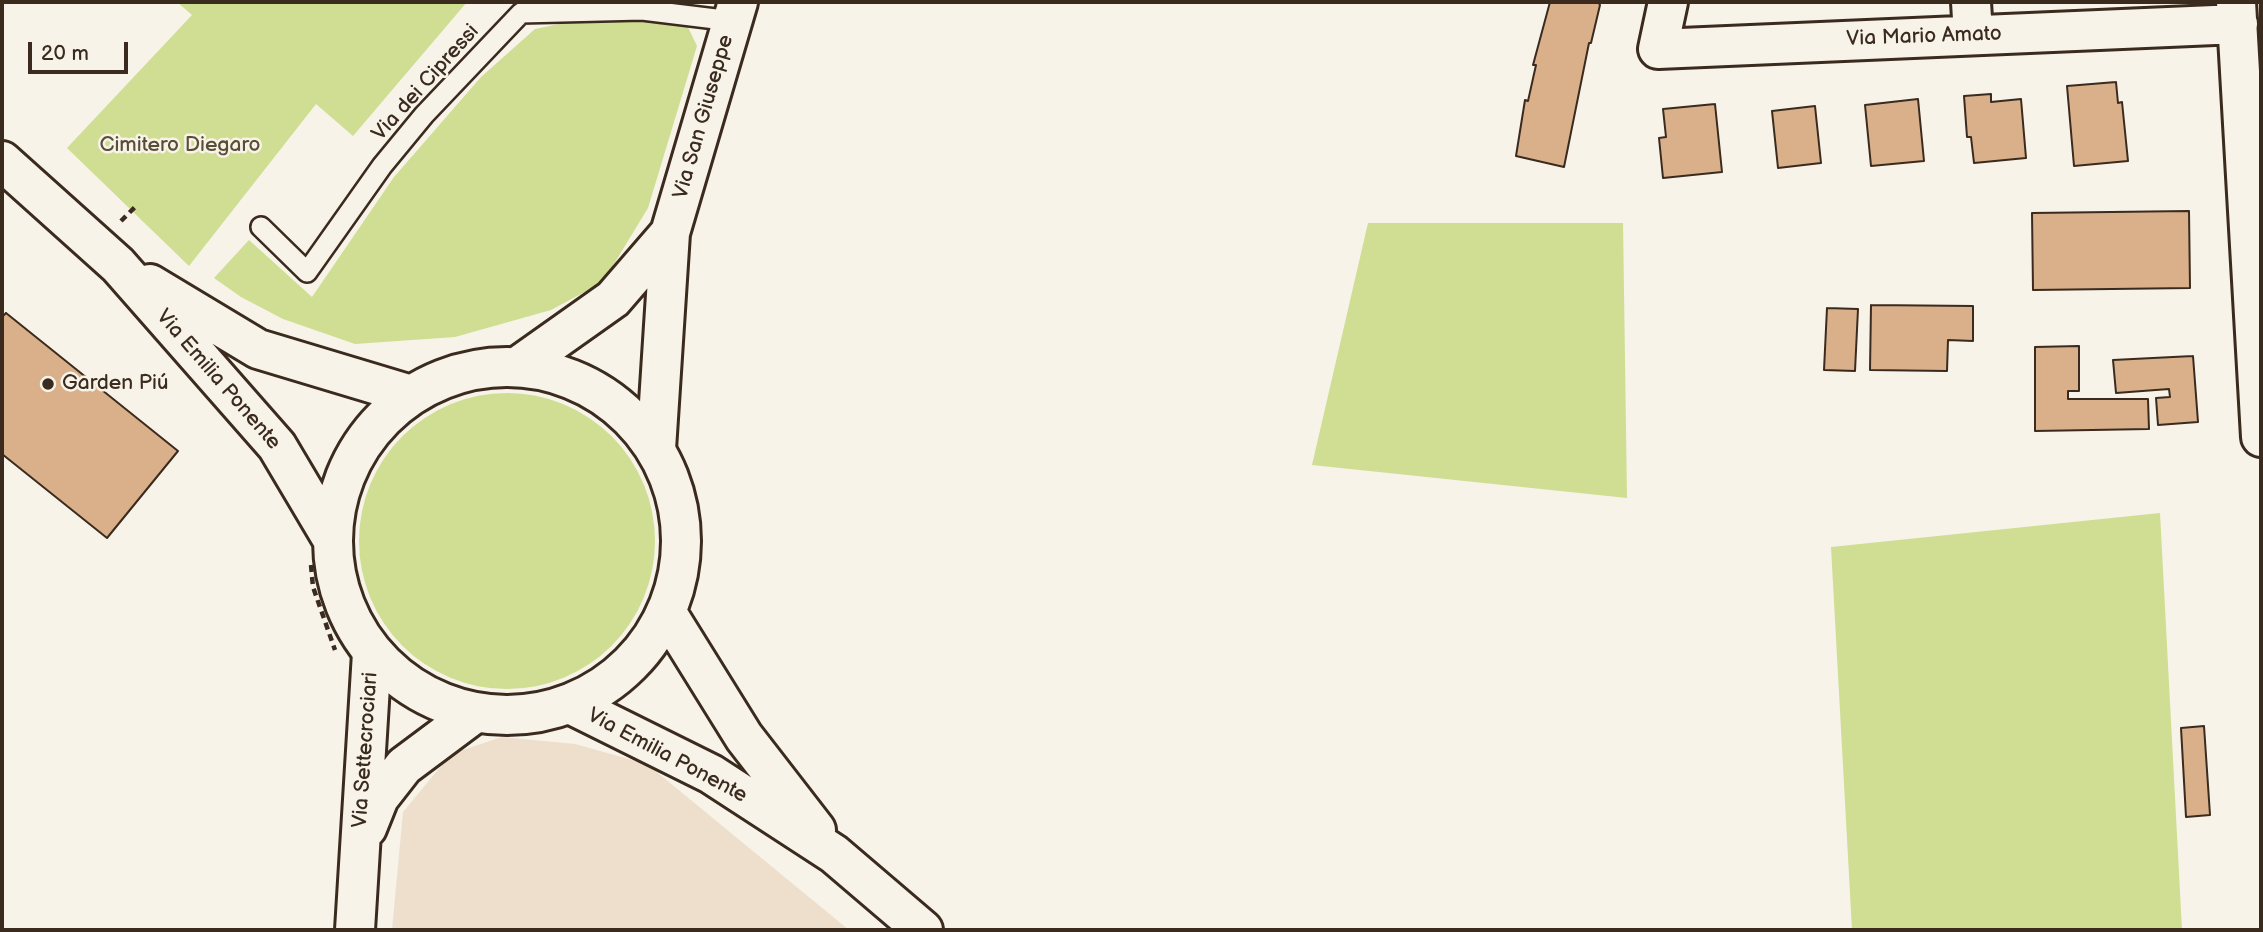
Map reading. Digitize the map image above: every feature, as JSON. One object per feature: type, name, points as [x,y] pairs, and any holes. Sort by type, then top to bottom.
[{"type":"main road","name":"Via Mario Amato","points":[[1668,2],[1658,49],[1972,18],[2237,13]]},
{"type":"main road","name":"Via San Giuseppe","points":[[656,449],[670,233],[735,11]]},
{"type":"main road","points":[[2237,13],[2261,438]]},
{"type":"main road","name":"Via Emilia Ponente","points":[[2,161],[118,265],[276,446],[331,537]]},
{"type":"main road","name":"Via San Giuseppe","points":[[517,367],[613,299],[670,233]]},
{"type":"main road","name":"Via Emilia Ponente","points":[[118,265],[258,349],[411,395]]},
{"type":"main road","points":[[517,367],[571,379],[619,407],[656,449],[677,501],[681,547],[681,558],[667,613],[643,651],[618,674],[570,704],[523,716],[475,713],[418,692],[372,653],[349,618],[335,578],[331,537],[342,481],[369,432],[411,395],[461,373],[517,367]]},
{"type":"main road","name":"Via Emilia Ponente","points":[[667,613],[744,737],[834,854]]},
{"type":"main road","name":"Via Settecrociari","points":[[355,930],[372,653]]},
{"type":"main road","name":"Via Emilia Ponente","points":[[570,704],[711,774],[834,854],[923,930]]},
{"type":"main road","name":"Via Settecrociari","points":[[360,846],[379,798],[404,766],[475,713]]},
{"type":"lane","name":"Via dei Cipressi","points":[[261,227],[307,272],[382,166],[424,115],[521,13],[735,11]]},
{"type":"shaded area","points":[[502,737],[575,744],[647,764],[849,930],[392,930],[403,812],[451,754]]},
{"type":"green space","name":"Cimitero Diegaro","points":[[177,2],[467,2],[353,136],[316,104],[189,266],[67,148],[192,15]]},
{"type":"green space","points":[[593,17],[650,17],[686,23],[697,46],[648,208],[603,282],[551,310],[455,337],[355,344],[283,319],[241,297],[214,278],[249,240],[312,297],[394,177],[481,77],[535,29]]},
{"type":"green space","points":[[1368,223],[1623,223],[1627,498],[1312,465]]},
{"type":"green space","points":[[492,393],[522,393],[550,399],[577,410],[601,426],[622,447],[638,471],[649,498],[655,541],[653,570],[638,611],[622,635],[601,656],[577,672],[550,683],[522,689],[492,689],[464,683],[437,672],[413,656],[392,635],[376,611],[365,584],[359,556],[359,526],[365,498],[376,471],[392,447],[413,426],[437,410],[464,399]]},
{"type":"green space","points":[[2160,513],[2182,930],[1852,930],[1831,547]]},
{"type":"building","points":[[1550,2],[1598,2],[1600,5],[1589,43],[1564,167],[1516,156],[1525,100],[1528,101],[1536,65],[1533,65]]},
{"type":"building","points":[[2116,82],[2118,103],[2122,102],[2128,161],[2074,166],[2067,86]]},
{"type":"building","points":[[1991,94],[1991,102],[2021,99],[2026,158],[1974,163],[1971,137],[1967,137],[1964,96]]},
{"type":"building","points":[[1918,99],[1924,161],[1871,166],[1865,105]]},
{"type":"building","points":[[1715,104],[1722,172],[1663,178],[1659,138],[1666,137],[1663,109]]},
{"type":"building","points":[[1815,106],[1821,163],[1778,168],[1772,111]]},
{"type":"building","points":[[2189,211],[2190,288],[2033,290],[2032,213]]},
{"type":"building","points":[[1871,305],[1973,306],[1973,341],[1948,340],[1947,371],[1870,370]]},
{"type":"building","points":[[1827,308],[1858,309],[1855,371],[1824,370]]},
{"type":"building","name":"Garden Piú","points":[[6,313],[178,451],[107,538],[2,454],[2,317]]},
{"type":"building","points":[[2079,346],[2079,391],[2068,391],[2068,399],[2148,399],[2149,429],[2035,431],[2035,347]]},
{"type":"building","points":[[2193,356],[2198,422],[2158,425],[2156,398],[2170,397],[2169,389],[2116,393],[2113,360]]},
{"type":"building","points":[[2204,726],[2210,815],[2186,817],[2181,728]]},
{"type":"place","name":"Garden Piú","points":[[48,384]]}]
